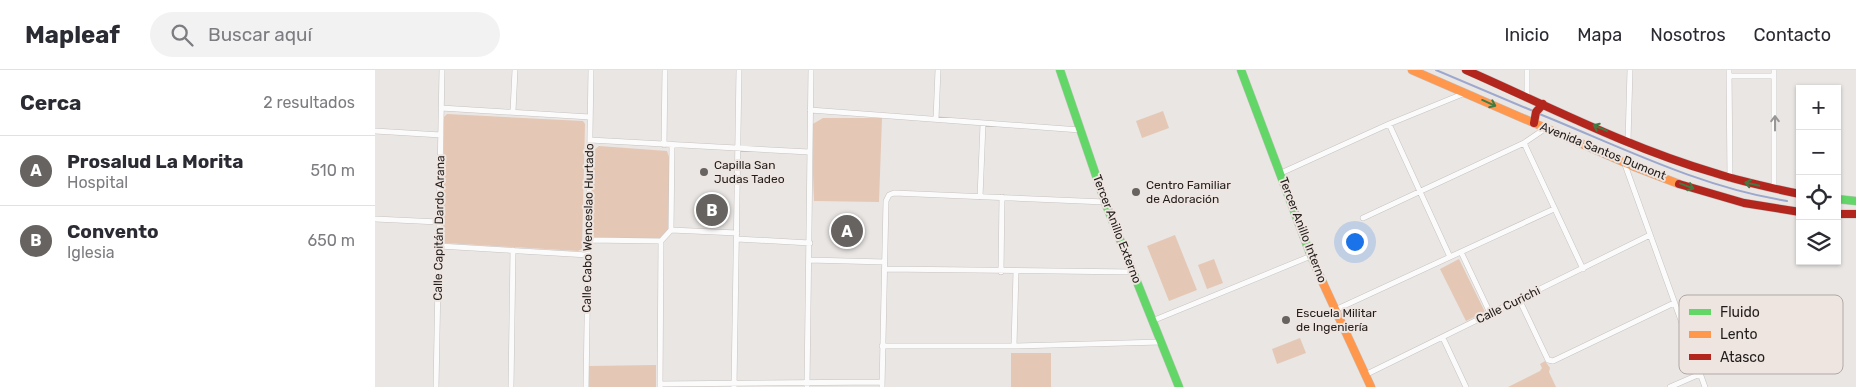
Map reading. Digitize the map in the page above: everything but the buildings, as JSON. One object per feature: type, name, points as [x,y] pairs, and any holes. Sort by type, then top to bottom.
[{"type":"main road","name":"Tercer Anillo Externo","points":[[1060,70],[1105,202],[1179,387]]},
{"type":"main road","name":"Tercer Anillo Interno","points":[[1241,70],[1311,256],[1371,387]]},
{"type":"main road","name":"Avenida Santos Dumont","points":[[1412,70],[1534,121],[1624,162],[1721,198],[1787,212],[1796,211]]},
{"type":"main road","name":"Avenida Santos Dumont","points":[[1466,70],[1527,97],[1541,106],[1629,141],[1730,178],[1796,193]]},
{"type":"main road","points":[[1534,121],[1541,106]]},
{"type":"main road","points":[[1841,202],[1844,203],[1853,200]]},
{"type":"main road","points":[[1841,214],[1856,214]]},
{"type":"street","name":"Calle Capitán Dardo Arana","points":[[436,387],[442,70]]},
{"type":"street","points":[[513,111],[515,70]]},
{"type":"street","name":"Calle Cabo Wenceslao Hurtado","points":[[586,387],[591,70]]},
{"type":"street","points":[[664,145],[665,70]]},
{"type":"street","points":[[734,385],[739,70]]},
{"type":"street","points":[[807,384],[811,70]]},
{"type":"street","points":[[936,119],[938,70]]},
{"type":"street","points":[[1527,70],[1527,97]]},
{"type":"street","points":[[1629,141],[1630,70]]},
{"type":"street","points":[[1730,178],[1729,73],[1775,73],[1774,189]]},
{"type":"street","points":[[1281,173],[1389,124],[1465,93]]},
{"type":"street","points":[[441,108],[590,116]]},
{"type":"street","points":[[810,110],[1080,130]]},
{"type":"street","points":[[980,197],[983,124]]},
{"type":"street","points":[[1389,124],[1450,257]]},
{"type":"street","points":[[1363,218],[1524,143],[1546,128]]},
{"type":"street","points":[[375,131],[441,136]]},
{"type":"street","points":[[590,140],[809,152]]},
{"type":"street","points":[[1524,143],[1583,269]]},
{"type":"street","points":[[672,145],[671,230],[661,241],[660,386],[882,384],[886,202],[889,195],[894,193],[1105,202]]},
{"type":"street","points":[[1624,162],[1679,317]]},
{"type":"street","points":[[1001,272],[1002,197]]},
{"type":"street","points":[[1335,310],[1554,209]]},
{"type":"street","points":[[375,219],[439,222]]},
{"type":"street","points":[[671,230],[810,243]]},
{"type":"street","name":"Calle Curichi","points":[[1365,375],[1650,235]]},
{"type":"street","points":[[588,240],[661,241]]},
{"type":"street","points":[[439,246],[588,255]]},
{"type":"street","points":[[511,387],[513,250]]},
{"type":"street","points":[[1461,252],[1490,313]]},
{"type":"street","points":[[1152,321],[1311,256]]},
{"type":"street","points":[[809,260],[885,262]]},
{"type":"street","points":[[885,269],[1001,272],[1133,272]]},
{"type":"street","points":[[1015,346],[1016,271]]},
{"type":"street","points":[[1519,299],[1548,360],[1553,362],[1674,303]]},
{"type":"street","points":[[1443,338],[1466,387]]},
{"type":"street","points":[[882,346],[1015,346],[1161,342]]},
{"type":"street","points":[[1669,387],[1700,374],[1705,387]]},
{"type":"shaded area","points":[[1163,111],[1169,128],[1142,138],[1136,121]]},
{"type":"shaded area","points":[[447,114],[583,121],[585,124],[582,249],[578,251],[445,243],[443,240],[444,117]]},
{"type":"shaded area","points":[[823,118],[882,118],[879,202],[814,201],[811,125]]},
{"type":"shaded area","points":[[599,146],[667,151],[669,157],[669,229],[660,239],[594,237],[591,231],[593,151]]},
{"type":"shaded area","points":[[1175,235],[1197,290],[1169,301],[1147,246]]},
{"type":"shaded area","points":[[1214,259],[1223,283],[1207,289],[1198,265]]},
{"type":"shaded area","points":[[1459,259],[1485,312],[1466,321],[1440,269]]},
{"type":"shaded area","points":[[1300,338],[1306,353],[1277,364],[1272,349]]},
{"type":"shaded area","points":[[1011,353],[1051,353],[1051,387],[1011,387]]},
{"type":"shaded area","points":[[1545,361],[1550,368],[1549,372],[1556,387],[1508,387],[1540,371],[1542,368],[1540,364]]},
{"type":"shaded area","points":[[656,365],[656,387],[588,387],[589,366]]},
{"type":"waterway","points":[[1436,70],[1533,111]]},
{"type":"waterway","points":[[1537,113],[1691,176],[1754,195],[1787,201]]},
{"type":"traffic: fast","points":[[1060,70],[1105,202],[1179,387]]},
{"type":"traffic: fast","points":[[1241,70],[1323,283]]},
{"type":"traffic: fast","points":[[1841,199],[1856,201]]},
{"type":"traffic: slow","points":[[1412,70],[1635,167],[1679,184]]},
{"type":"traffic: slow","points":[[1323,283],[1371,387]]},
{"type":"traffic: jam","points":[[1466,70],[1589,126],[1683,163],[1757,185],[1796,193]]},
{"type":"traffic: jam","points":[[1534,123],[1536,112],[1543,104]]},
{"type":"traffic: jam","points":[[1679,184],[1744,203],[1796,211]]},
{"type":"traffic: jam","points":[[1841,214],[1856,214]]},
{"type":"place","name":"Capilla San Judas Tadeo","points":[[704,172]]},
{"type":"place","name":"Centro Familiar de Adoración","points":[[1136,192]]},
{"type":"place","name":"Convento","points":[[712,210]]},
{"type":"place","name":"Prosalud La Morita","points":[[847,231]]},
{"type":"place","name":"Escuela Militar de Ingeniería","points":[[1286,320]]}]
